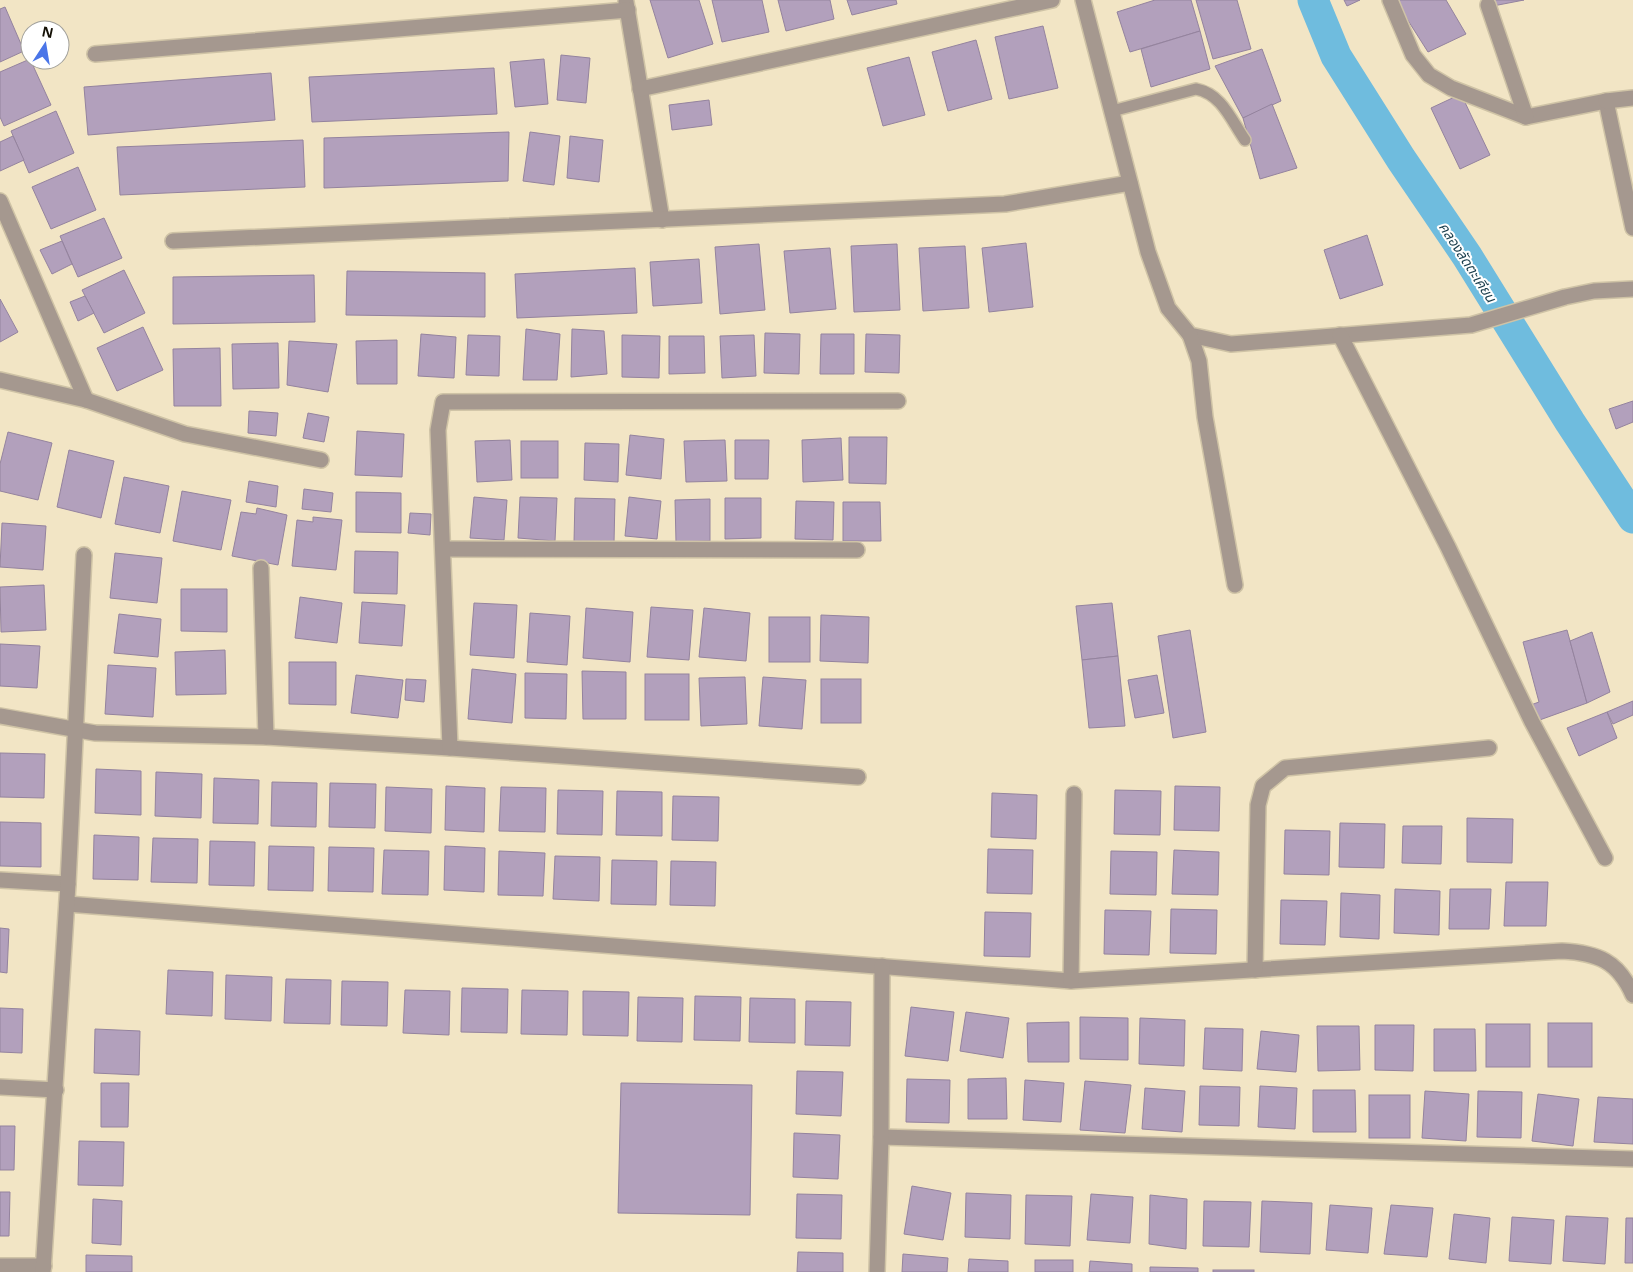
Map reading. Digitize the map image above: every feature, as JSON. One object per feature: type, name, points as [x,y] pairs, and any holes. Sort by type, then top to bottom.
[{"type":"street","points":[[640,89],[1052,0]]},
{"type":"street","points":[[1083,0],[1148,252],[1168,308],[1190,335],[1199,361],[1205,417],[1236,585]]},
{"type":"street","points":[[1390,0],[1413,55],[1429,76],[1451,88],[1526,117],[1606,101],[1633,98]]},
{"type":"street","points":[[95,54],[627,5],[662,220]]},
{"type":"street","points":[[1488,5],[1526,117]]},
{"type":"street","points":[[1606,101],[1633,228]]},
{"type":"street","points":[[173,241],[1005,204],[1130,183]]},
{"type":"street","points":[[0,201],[86,400]]},
{"type":"street","points":[[1190,335],[1231,344],[1471,325],[1565,297],[1594,291],[1633,289]]},
{"type":"street","points":[[1340,336],[1448,547],[1532,722],[1605,858]]},
{"type":"street","points":[[0,380],[86,400],[185,434],[321,460]]},
{"type":"street","points":[[450,748],[438,430],[443,402],[898,401]]},
{"type":"street","points":[[443,549],[857,550]]},
{"type":"street","points":[[0,1266],[44,1269],[67,904],[84,555]]},
{"type":"street","points":[[261,568],[266,737]]},
{"type":"street","points":[[0,716],[76,728],[95,733],[266,737],[858,777]]},
{"type":"street","points":[[1255,970],[1258,805],[1263,786],[1285,768],[1489,748]]},
{"type":"street","points":[[1071,981],[1074,794]]},
{"type":"street","points":[[0,880],[68,884]]},
{"type":"street","points":[[67,904],[1071,981],[1571,952],[1587,953],[1608,962],[1628,983],[1633,995]]},
{"type":"street","points":[[877,1272],[881,1137],[882,966]]},
{"type":"street","points":[[0,1087],[56,1090]]},
{"type":"street","points":[[881,1137],[1633,1159]]},
{"type":"lane","points":[[1112,111],[1196,89],[1205,91],[1220,101],[1244,140]]},
{"type":"building","points":[[650,0],[699,0],[713,44],[668,58]]},
{"type":"building","points":[[712,0],[762,0],[769,32],[722,42]]},
{"type":"building","points":[[778,0],[830,0],[834,19],[786,31]]},
{"type":"building","points":[[847,0],[896,0],[897,4],[852,15]]},
{"type":"building","points":[[1155,0],[1191,0],[1200,31],[1130,52],[1117,12]]},
{"type":"building","points":[[1196,0],[1237,0],[1251,49],[1213,59]]},
{"type":"building","points":[[1344,0],[1360,0],[1347,6]]},
{"type":"building","points":[[1395,0],[1446,0],[1466,34],[1428,52]]},
{"type":"building","points":[[1492,0],[1524,0],[1493,6]]},
{"type":"building","points":[[5,7],[20,42],[20,53],[0,62],[0,9]]},
{"type":"building","points":[[1043,26],[1058,88],[1009,99],[995,37]]},
{"type":"building","points":[[1200,31],[1210,69],[1151,87],[1141,49]]},
{"type":"building","points":[[976,40],[992,99],[948,111],[932,52]]},
{"type":"building","points":[[1262,49],[1281,101],[1243,118],[1215,66]]},
{"type":"building","points":[[561,55],[590,58],[586,103],[557,100]]},
{"type":"building","points":[[909,57],[925,115],[883,126],[867,68]]},
{"type":"building","points":[[544,59],[548,104],[515,107],[510,62]]},
{"type":"building","points":[[20,63],[20,70],[35,70],[51,105],[4,126],[0,117],[0,72]]},
{"type":"building","points":[[494,68],[497,114],[312,122],[309,77]]},
{"type":"building","points":[[271,73],[275,120],[88,135],[84,87]]},
{"type":"building","points":[[1461,94],[1490,155],[1460,169],[1431,108]]},
{"type":"building","points":[[709,100],[712,125],[672,130],[669,105]]},
{"type":"building","points":[[1272,104],[1297,168],[1260,179],[1243,118]]},
{"type":"building","points":[[56,111],[74,153],[29,173],[11,131]]},
{"type":"building","points":[[509,132],[508,181],[324,188],[324,138]]},
{"type":"building","points":[[530,132],[560,136],[554,185],[523,181]]},
{"type":"building","points":[[13,136],[24,160],[0,171],[0,142]]},
{"type":"building","points":[[570,136],[603,140],[599,182],[567,178]]},
{"type":"building","points":[[303,140],[305,187],[120,195],[117,147]]},
{"type":"building","points":[[78,167],[96,210],[51,229],[32,187]]},
{"type":"building","points":[[104,218],[122,258],[78,277],[60,236]]},
{"type":"building","points":[[1367,235],[1383,285],[1340,299],[1324,250]]},
{"type":"building","points":[[62,241],[72,264],[52,274],[40,250]]},
{"type":"building","points":[[1026,243],[1033,307],[989,312],[982,248]]},
{"type":"building","points":[[759,244],[765,310],[720,314],[715,247]]},
{"type":"building","points":[[897,244],[900,310],[854,312],[851,246]]},
{"type":"building","points":[[965,246],[969,308],[923,311],[919,248]]},
{"type":"building","points":[[830,248],[836,309],[790,313],[784,251]]},
{"type":"building","points":[[699,259],[702,303],[653,306],[650,262]]},
{"type":"building","points":[[635,268],[637,313],[517,318],[515,274]]},
{"type":"building","points":[[124,270],[145,313],[104,333],[82,290]]},
{"type":"building","points":[[347,271],[485,273],[485,317],[346,315]]},
{"type":"building","points":[[314,275],[315,322],[173,324],[173,277]]},
{"type":"building","points":[[85,296],[94,313],[78,321],[70,302]]},
{"type":"building","points":[[0,299],[18,332],[0,342]]},
{"type":"building","points":[[143,327],[163,370],[117,391],[97,348]]},
{"type":"building","points":[[526,329],[560,334],[557,380],[523,380]]},
{"type":"building","points":[[572,329],[604,331],[607,374],[571,377]]},
{"type":"building","points":[[765,333],[800,334],[799,374],[764,373]]},
{"type":"building","points":[[421,334],[456,337],[454,378],[418,376]]},
{"type":"building","points":[[821,334],[854,334],[854,374],[820,374]]},
{"type":"building","points":[[866,334],[900,335],[899,373],[865,372]]},
{"type":"building","points":[[468,335],[500,336],[499,376],[466,375]]},
{"type":"building","points":[[622,335],[660,336],[659,378],[622,377]]},
{"type":"building","points":[[754,335],[756,376],[722,378],[720,336]]},
{"type":"building","points":[[669,336],[704,336],[705,373],[669,374]]},
{"type":"building","points":[[397,340],[397,384],[357,384],[356,341]]},
{"type":"building","points":[[289,341],[337,344],[328,392],[287,385]]},
{"type":"building","points":[[278,343],[279,388],[233,389],[232,344]]},
{"type":"building","points":[[220,348],[221,406],[174,406],[173,349]]},
{"type":"building","points":[[1633,401],[1633,422],[1616,429],[1609,409]]},
{"type":"building","points":[[249,411],[278,413],[276,436],[248,433]]},
{"type":"building","points":[[308,413],[329,417],[324,442],[303,438]]},
{"type":"building","points":[[357,431],[404,434],[402,477],[355,475]]},
{"type":"building","points":[[8,432],[52,443],[38,500],[0,491],[0,464]]},
{"type":"building","points":[[630,435],[664,439],[661,479],[626,475]]},
{"type":"building","points":[[849,437],[887,437],[886,484],[849,483]]},
{"type":"building","points":[[841,438],[843,480],[803,482],[802,440]]},
{"type":"building","points":[[510,440],[512,480],[477,482],[475,441]]},
{"type":"building","points":[[725,440],[727,481],[686,482],[684,441]]},
{"type":"building","points":[[735,440],[769,440],[768,479],[735,479]]},
{"type":"building","points":[[521,441],[558,441],[558,478],[521,478]]},
{"type":"building","points":[[585,443],[619,444],[618,482],[584,480]]},
{"type":"building","points":[[69,450],[114,461],[101,518],[57,507]]},
{"type":"building","points":[[124,477],[169,486],[160,533],[115,524]]},
{"type":"building","points":[[249,481],[278,486],[276,507],[246,502]]},
{"type":"building","points":[[304,489],[333,493],[331,512],[302,509]]},
{"type":"building","points":[[182,491],[231,500],[221,550],[173,541]]},
{"type":"building","points":[[356,492],[401,493],[401,533],[356,532]]},
{"type":"building","points":[[474,497],[507,500],[504,540],[470,538]]},
{"type":"building","points":[[520,497],[557,498],[555,541],[518,538]]},
{"type":"building","points":[[629,497],[661,501],[657,539],[625,536]]},
{"type":"building","points":[[575,498],[615,499],[614,543],[574,542]]},
{"type":"building","points":[[725,498],[761,498],[761,538],[725,539]]},
{"type":"building","points":[[710,499],[710,541],[676,542],[675,500]]},
{"type":"building","points":[[796,501],[834,502],[833,540],[795,539]]},
{"type":"building","points":[[843,502],[880,502],[881,541],[843,541]]},
{"type":"building","points":[[257,508],[287,515],[278,565],[232,556],[241,512],[256,514]]},
{"type":"building","points":[[410,513],[431,514],[430,535],[408,533]]},
{"type":"building","points":[[313,517],[342,520],[336,570],[292,566],[297,520],[313,522]]},
{"type":"building","points":[[2,523],[46,526],[43,570],[0,567]]},
{"type":"building","points":[[355,551],[398,552],[397,594],[354,593]]},
{"type":"building","points":[[115,553],[162,558],[157,603],[110,598]]},
{"type":"building","points":[[44,585],[46,630],[1,632],[0,587]]},
{"type":"building","points":[[181,589],[227,589],[227,632],[181,631]]},
{"type":"building","points":[[300,597],[342,603],[337,643],[295,638]]},
{"type":"building","points":[[362,602],[405,605],[402,646],[359,643]]},
{"type":"building","points":[[474,603],[517,605],[514,658],[470,655]]},
{"type":"building","points":[[1112,603],[1118,656],[1082,660],[1076,606]]},
{"type":"building","points":[[651,607],[693,610],[689,660],[647,657]]},
{"type":"building","points":[[586,608],[633,612],[630,662],[583,658]]},
{"type":"building","points":[[704,608],[750,613],[746,661],[699,657]]},
{"type":"building","points":[[530,613],[570,616],[567,665],[527,662]]},
{"type":"building","points":[[119,614],[161,619],[158,657],[114,653]]},
{"type":"building","points":[[821,615],[869,617],[868,663],[820,661]]},
{"type":"building","points":[[769,617],[810,617],[810,662],[769,662]]},
{"type":"building","points":[[1190,630],[1206,732],[1173,738],[1158,636]]},
{"type":"building","points":[[1567,630],[1587,703],[1534,722],[1528,706],[1539,702],[1523,642]]},
{"type":"building","points":[[1592,632],[1610,692],[1587,703],[1570,641]]},
{"type":"building","points":[[0,644],[40,646],[37,688],[0,686]]},
{"type":"building","points":[[225,650],[226,694],[176,695],[175,652]]},
{"type":"building","points":[[1118,656],[1125,726],[1089,728],[1082,660]]},
{"type":"building","points":[[289,662],[336,662],[336,705],[289,704]]},
{"type":"building","points":[[108,665],[156,668],[153,717],[105,714]]},
{"type":"building","points":[[472,669],[516,674],[512,723],[468,719]]},
{"type":"building","points":[[582,671],[626,672],[626,719],[583,719]]},
{"type":"building","points":[[525,673],[567,674],[566,719],[525,718]]},
{"type":"building","points":[[645,674],[689,674],[689,720],[645,720]]},
{"type":"building","points":[[356,675],[403,680],[398,718],[351,713]]},
{"type":"building","points":[[1157,675],[1164,713],[1135,718],[1128,680]]},
{"type":"building","points":[[745,677],[747,724],[701,726],[699,678]]},
{"type":"building","points":[[763,677],[806,680],[802,729],[759,726]]},
{"type":"building","points":[[406,679],[426,680],[424,702],[405,700]]},
{"type":"building","points":[[821,679],[861,679],[861,723],[821,723]]},
{"type":"building","points":[[1633,701],[1633,715],[1613,724],[1607,712]]},
{"type":"building","points":[[1607,712],[1617,738],[1579,756],[1567,728]]},
{"type":"building","points":[[0,753],[45,754],[44,798],[0,797]]},
{"type":"building","points":[[96,769],[141,771],[141,815],[95,813]]},
{"type":"building","points":[[156,772],[202,774],[201,818],[155,816]]},
{"type":"building","points":[[214,778],[259,780],[258,824],[213,823]]},
{"type":"building","points":[[272,782],[317,783],[316,827],[271,826]]},
{"type":"building","points":[[330,783],[376,784],[375,828],[329,827]]},
{"type":"building","points":[[446,786],[485,788],[484,832],[445,830]]},
{"type":"building","points":[[1175,786],[1220,787],[1219,831],[1174,830]]},
{"type":"building","points":[[386,787],[432,789],[431,833],[385,831]]},
{"type":"building","points":[[501,787],[546,788],[545,832],[499,831]]},
{"type":"building","points":[[558,790],[603,791],[602,835],[557,834]]},
{"type":"building","points":[[1115,790],[1161,791],[1160,835],[1114,834]]},
{"type":"building","points":[[617,791],[662,792],[662,836],[616,835]]},
{"type":"building","points":[[992,793],[1037,795],[1036,839],[991,837]]},
{"type":"building","points":[[673,796],[719,797],[718,841],[672,840]]},
{"type":"building","points":[[1467,818],[1513,819],[1512,863],[1467,862]]},
{"type":"building","points":[[0,822],[41,823],[41,867],[0,866]]},
{"type":"building","points":[[1340,823],[1385,824],[1384,868],[1339,867]]},
{"type":"building","points":[[1403,826],[1442,826],[1441,864],[1402,863]]},
{"type":"building","points":[[1285,830],[1330,831],[1329,875],[1284,874]]},
{"type":"building","points":[[94,835],[139,837],[138,880],[93,879]]},
{"type":"building","points":[[153,838],[198,839],[197,883],[151,882]]},
{"type":"building","points":[[210,841],[255,842],[254,886],[209,885]]},
{"type":"building","points":[[269,846],[314,847],[313,891],[268,890]]},
{"type":"building","points":[[445,846],[485,848],[484,892],[444,890]]},
{"type":"building","points":[[329,847],[374,848],[373,892],[328,891]]},
{"type":"building","points":[[988,849],[1033,850],[1032,894],[987,893]]},
{"type":"building","points":[[384,850],[429,851],[428,895],[382,894]]},
{"type":"building","points":[[1174,850],[1219,852],[1218,895],[1172,894]]},
{"type":"building","points":[[499,851],[545,853],[543,896],[498,895]]},
{"type":"building","points":[[1111,851],[1157,852],[1156,895],[1110,894]]},
{"type":"building","points":[[555,856],[600,857],[599,901],[553,899]]},
{"type":"building","points":[[612,860],[657,861],[656,905],[611,904]]},
{"type":"building","points":[[671,861],[716,862],[715,906],[670,905]]},
{"type":"building","points":[[1506,882],[1548,882],[1546,926],[1504,926]]},
{"type":"building","points":[[1395,889],[1440,891],[1439,935],[1394,933]]},
{"type":"building","points":[[1450,889],[1491,889],[1489,929],[1449,929]]},
{"type":"building","points":[[1341,893],[1380,895],[1379,939],[1340,937]]},
{"type":"building","points":[[1281,900],[1327,901],[1325,945],[1280,944]]},
{"type":"building","points":[[1171,909],[1217,910],[1216,954],[1170,953]]},
{"type":"building","points":[[1105,910],[1151,911],[1149,955],[1104,954]]},
{"type":"building","points":[[985,912],[1031,913],[1030,957],[984,956]]},
{"type":"building","points":[[0,928],[9,929],[7,973],[0,972]]},
{"type":"building","points":[[168,970],[213,972],[212,1016],[166,1014]]},
{"type":"building","points":[[226,975],[272,977],[271,1021],[225,1019]]},
{"type":"building","points":[[286,979],[331,980],[330,1024],[284,1023]]},
{"type":"building","points":[[342,981],[388,982],[387,1026],[341,1025]]},
{"type":"building","points":[[462,988],[508,989],[507,1033],[461,1032]]},
{"type":"building","points":[[405,990],[450,991],[449,1035],[403,1033]]},
{"type":"building","points":[[522,990],[568,991],[567,1035],[521,1034]]},
{"type":"building","points":[[583,991],[629,992],[628,1036],[583,1035]]},
{"type":"building","points":[[695,996],[741,997],[740,1041],[694,1040]]},
{"type":"building","points":[[638,997],[683,998],[682,1042],[637,1041]]},
{"type":"building","points":[[750,998],[795,999],[795,1043],[749,1042]]},
{"type":"building","points":[[806,1001],[851,1002],[850,1046],[805,1045]]},
{"type":"building","points":[[911,1007],[954,1012],[948,1061],[905,1056]]},
{"type":"building","points":[[0,1008],[23,1009],[22,1053],[0,1052]]},
{"type":"building","points":[[966,1012],[1009,1018],[1003,1058],[960,1051]]},
{"type":"building","points":[[1080,1017],[1128,1018],[1128,1060],[1080,1059]]},
{"type":"building","points":[[1140,1018],[1185,1020],[1184,1066],[1139,1064]]},
{"type":"building","points":[[1069,1022],[1069,1062],[1028,1062],[1027,1023]]},
{"type":"building","points":[[1548,1023],[1592,1023],[1592,1067],[1548,1067]]},
{"type":"building","points":[[1486,1024],[1530,1024],[1530,1067],[1486,1067]]},
{"type":"building","points":[[1375,1025],[1414,1025],[1413,1071],[1375,1070]]},
{"type":"building","points":[[1317,1026],[1359,1026],[1360,1070],[1318,1071]]},
{"type":"building","points":[[1205,1028],[1243,1029],[1242,1071],[1203,1069]]},
{"type":"building","points":[[95,1029],[140,1031],[139,1075],[94,1073]]},
{"type":"building","points":[[1434,1029],[1475,1029],[1476,1071],[1434,1071]]},
{"type":"building","points":[[1261,1031],[1299,1035],[1296,1072],[1257,1069]]},
{"type":"building","points":[[797,1071],[843,1072],[841,1116],[796,1114]]},
{"type":"building","points":[[1006,1078],[1007,1119],[968,1119],[968,1079]]},
{"type":"building","points":[[907,1079],[950,1080],[949,1123],[906,1122]]},
{"type":"building","points":[[1025,1080],[1064,1083],[1061,1122],[1023,1120]]},
{"type":"building","points":[[1085,1081],[1131,1085],[1125,1133],[1080,1130]]},
{"type":"building","points":[[101,1083],[129,1083],[128,1127],[101,1127]]},
{"type":"building","points":[[621,1083],[752,1085],[750,1215],[618,1213]]},
{"type":"building","points":[[1200,1086],[1240,1087],[1239,1126],[1199,1125]]},
{"type":"building","points":[[1260,1086],[1297,1088],[1295,1129],[1258,1127]]},
{"type":"building","points":[[1145,1088],[1185,1091],[1182,1132],[1142,1129]]},
{"type":"building","points":[[1313,1090],[1355,1090],[1356,1132],[1313,1132]]},
{"type":"building","points":[[1425,1091],[1469,1094],[1466,1141],[1422,1138]]},
{"type":"building","points":[[1478,1091],[1522,1092],[1521,1138],[1477,1137]]},
{"type":"building","points":[[1538,1094],[1579,1099],[1573,1146],[1532,1141]]},
{"type":"building","points":[[1369,1095],[1410,1095],[1410,1138],[1369,1138]]},
{"type":"building","points":[[1598,1097],[1633,1099],[1633,1144],[1594,1142]]},
{"type":"building","points":[[0,1126],[15,1126],[14,1170],[0,1170]]},
{"type":"building","points":[[794,1133],[840,1135],[838,1179],[793,1177]]},
{"type":"building","points":[[79,1141],[124,1142],[123,1186],[78,1185]]},
{"type":"building","points":[[912,1186],[951,1193],[943,1240],[904,1234]]},
{"type":"building","points":[[0,1192],[10,1192],[9,1236],[0,1236]]},
{"type":"building","points":[[966,1193],[1011,1195],[1010,1239],[965,1237]]},
{"type":"building","points":[[797,1194],[842,1195],[841,1239],[796,1238]]},
{"type":"building","points":[[1091,1194],[1133,1197],[1130,1243],[1087,1240]]},
{"type":"building","points":[[1026,1195],[1072,1196],[1070,1246],[1025,1244]]},
{"type":"building","points":[[1150,1195],[1187,1199],[1186,1249],[1149,1244]]},
{"type":"building","points":[[93,1199],[122,1201],[121,1245],[92,1243]]},
{"type":"building","points":[[1204,1201],[1251,1202],[1249,1247],[1203,1246]]},
{"type":"building","points":[[1262,1201],[1312,1203],[1310,1254],[1260,1252]]},
{"type":"building","points":[[1330,1205],[1372,1208],[1368,1253],[1326,1250]]},
{"type":"building","points":[[1391,1205],[1433,1208],[1427,1257],[1384,1254]]},
{"type":"building","points":[[1454,1214],[1490,1218],[1486,1263],[1449,1259]]},
{"type":"building","points":[[1566,1216],[1608,1218],[1605,1264],[1563,1261]]},
{"type":"building","points":[[1512,1217],[1554,1220],[1551,1264],[1509,1261]]},
{"type":"building","points":[[1626,1218],[1633,1218],[1633,1263],[1625,1263]]},
{"type":"building","points":[[798,1252],[843,1253],[843,1272],[797,1272]]},
{"type":"building","points":[[903,1254],[948,1258],[947,1272],[902,1272]]},
{"type":"building","points":[[86,1255],[132,1256],[132,1272],[86,1272]]},
{"type":"building","points":[[969,1259],[1008,1261],[1008,1272],[968,1272]]},
{"type":"building","points":[[1035,1260],[1073,1260],[1073,1272],[1035,1272]]},
{"type":"building","points":[[1090,1261],[1132,1264],[1132,1272],[1089,1272]]},
{"type":"building","points":[[1150,1267],[1198,1268],[1198,1272],[1150,1272]]},
{"type":"building","points":[[1213,1270],[1254,1270],[1254,1272],[1213,1272]]},
{"type":"waterway","name":"คลองลัดตะเคียน","points":[[1313,0],[1336,56],[1401,159],[1467,256],[1570,422],[1633,518]]}]
